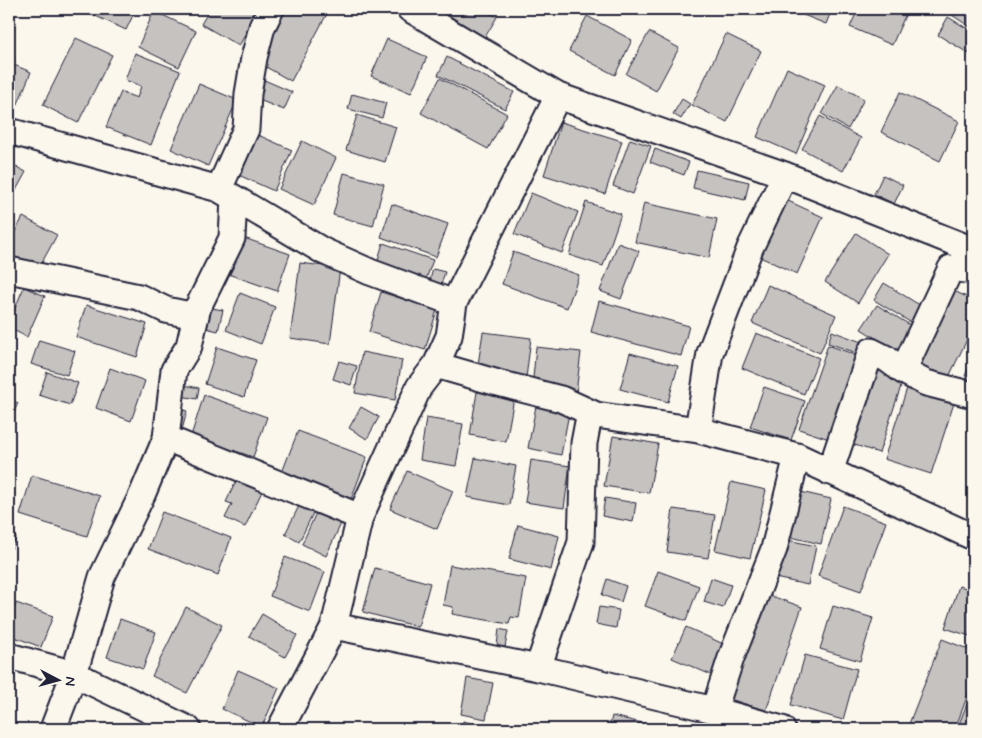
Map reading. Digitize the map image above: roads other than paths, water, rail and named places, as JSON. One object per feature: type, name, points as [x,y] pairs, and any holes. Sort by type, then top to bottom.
[{"type":"street","points":[[53,729],[74,674],[102,577],[142,495],[166,438],[174,370],[189,346],[198,307],[232,238],[226,193],[246,130],[248,94],[254,58],[262,27],[271,9]]},
{"type":"street","points":[[410,9],[558,96],[785,175],[964,246],[962,270],[903,370]]},
{"type":"street","points":[[280,729],[334,626],[360,517],[419,386],[436,365],[449,336],[454,303],[558,96]]},
{"type":"street","points":[[9,131],[226,193],[323,251],[370,272],[454,303]]},
{"type":"street","points":[[698,430],[710,354],[750,248],[785,175]]},
{"type":"street","points":[[12,275],[139,297],[166,310],[190,315],[198,307]]},
{"type":"street","points":[[830,472],[871,351],[926,383],[973,395]]},
{"type":"street","points":[[436,365],[562,399],[596,415],[698,430],[798,456],[973,537]]},
{"type":"street","points":[[538,668],[581,542],[584,443],[588,422],[596,415]]},
{"type":"street","points":[[166,438],[360,517]]},
{"type":"street","points":[[714,710],[731,658],[774,549],[798,456]]},
{"type":"street","points":[[334,626],[538,668],[714,710],[757,726],[782,729]]},
{"type":"street","points":[[9,656],[74,674],[188,729]]}]
